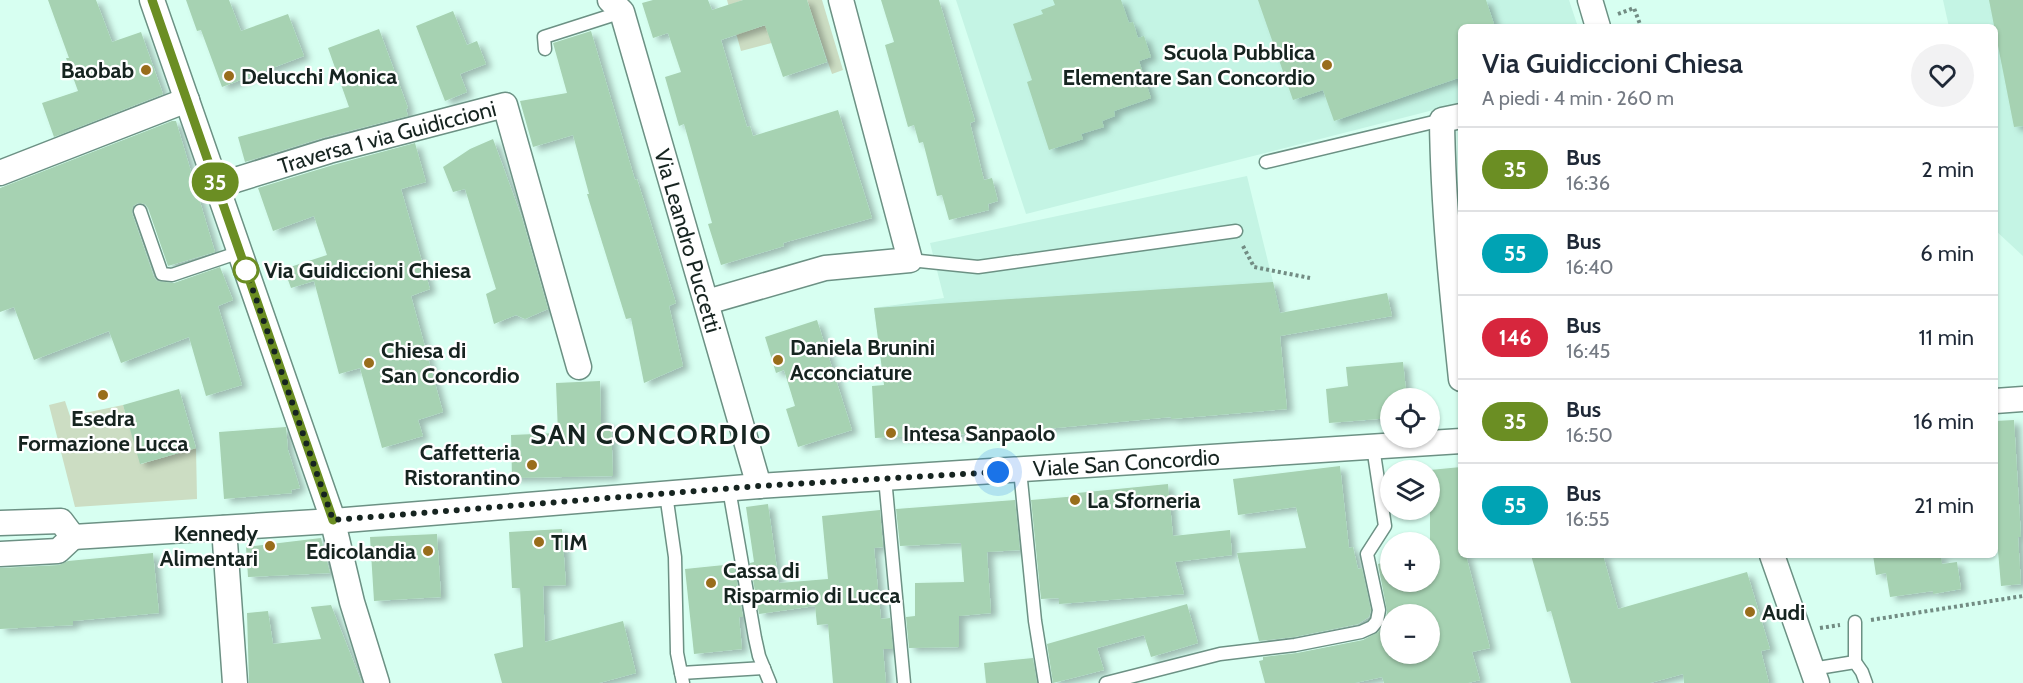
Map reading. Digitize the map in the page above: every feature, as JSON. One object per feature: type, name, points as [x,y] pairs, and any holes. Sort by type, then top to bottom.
[{"type":"street","points":[[152,0],[333,520],[352,602],[377,683]]},
{"type":"street","points":[[707,302],[825,268],[910,260],[841,0]]},
{"type":"street","name":"Via Leandro Puccetti","points":[[616,6],[707,302],[759,486]]},
{"type":"street","points":[[0,173],[187,100]]},
{"type":"street","name":"Traversa 1 via Guidiccioni","points":[[216,186],[329,151],[505,105],[579,367]]},
{"type":"street","points":[[1452,118],[1443,175],[1458,351]]},
{"type":"street","points":[[1998,401],[2023,399]]},
{"type":"street","name":"Viale San Concordio","points":[[0,554],[58,551],[73,537],[333,520],[759,486],[1458,441]]},
{"type":"street","points":[[0,523],[61,521],[73,537]]},
{"type":"street","points":[[224,528],[236,683]]},
{"type":"street","points":[[1773,558],[1814,676]]},
{"type":"lane","points":[[545,49],[544,37],[616,6]]},
{"type":"lane","points":[[1266,162],[1452,118]]},
{"type":"lane","points":[[140,211],[162,274],[172,275],[240,252]]},
{"type":"lane","points":[[910,260],[978,267],[1236,231]]},
{"type":"lane","points":[[1106,683],[1220,654],[1295,645],[1361,632],[1372,627],[1377,621],[1378,610],[1367,554],[1385,526],[1373,447]]},
{"type":"lane","points":[[1020,470],[1035,621],[1045,683]]},
{"type":"lane","points":[[885,478],[903,683]]},
{"type":"lane","points":[[729,489],[755,638],[770,683]]},
{"type":"lane","points":[[666,494],[677,579],[676,625],[682,678],[764,668]]},
{"type":"lane","points":[[1855,622],[1855,662],[1866,683]]},
{"type":"lane","points":[[1814,676],[1855,662]]},
{"type":"path","points":[[1595,16],[1634,8],[1640,24]]},
{"type":"path","points":[[1236,231],[1254,267],[1310,278]]},
{"type":"path","points":[[1799,631],[2023,596]]},
{"type":"shaded area","points":[[727,0],[743,0],[735,3],[744,32],[773,23],[779,41],[741,51]]},
{"type":"shaded area","points":[[807,0],[822,0],[843,70],[832,74]]},
{"type":"shaded area","points":[[956,0],[1569,0],[1577,24],[1458,24],[1458,104],[1026,214]]},
{"type":"shaded area","points":[[1943,0],[2023,0],[2023,256],[1998,233],[1998,24],[1948,24]]},
{"type":"shaded area","points":[[1247,176],[1285,331],[881,360],[874,308],[944,298],[930,243]]},
{"type":"shaded area","points":[[65,401],[70,416],[123,405],[141,464],[196,448],[197,499],[75,507],[49,405]]},
{"type":"building","points":[[48,0],[96,0],[112,42],[141,32],[163,94],[54,137],[42,103],[78,91]]},
{"type":"building","points":[[186,0],[229,0],[241,31],[288,14],[304,56],[222,87],[201,30],[197,31]]},
{"type":"building","points":[[653,0],[708,0],[712,10],[743,0],[807,0],[827,62],[783,77],[765,25],[721,40],[747,127],[750,126],[753,136],[838,110],[872,218],[783,243],[784,246],[721,265],[708,224],[712,223],[684,124],[679,126],[665,77],[681,72],[668,33],[653,38],[642,3]]},
{"type":"building","points":[[881,0],[939,0],[975,121],[970,123],[984,180],[992,178],[998,201],[988,204],[989,210],[949,220],[942,195],[937,196],[923,142],[919,143],[914,125],[908,127],[885,45],[894,42]]},
{"type":"building","points":[[1053,0],[1121,0],[1129,23],[1133,22],[1138,38],[1144,36],[1151,57],[1139,61],[1151,98],[1114,111],[1115,116],[1102,121],[1104,127],[1081,134],[1083,139],[1049,150],[1027,82],[1032,80],[1013,24],[1043,14],[1041,10],[1055,5]]},
{"type":"building","points":[[1258,0],[1486,0],[1494,24],[1458,24],[1458,78],[1334,121],[1323,90],[1293,100]]},
{"type":"building","points":[[1989,0],[2023,0],[2023,126],[2014,127],[1998,46],[1998,24],[1994,24]]},
{"type":"building","points":[[453,11],[467,45],[477,41],[486,64],[460,74],[467,92],[445,101],[416,26]]},
{"type":"building","points":[[379,29],[408,108],[406,109],[408,116],[325,137],[245,162],[238,137],[349,107],[328,48]]},
{"type":"building","points":[[591,31],[635,180],[637,179],[676,303],[669,306],[683,366],[644,383],[631,318],[626,319],[587,194],[589,194],[573,135],[533,147],[520,101],[567,93],[553,43]]},
{"type":"building","points":[[176,121],[215,252],[168,266],[148,208],[145,204],[138,203],[133,206],[132,213],[157,281],[174,283],[220,267],[233,300],[218,306],[242,385],[206,396],[189,337],[121,363],[109,331],[34,360],[14,307],[0,312],[0,188]]},
{"type":"building","points":[[493,139],[522,218],[548,309],[525,319],[516,315],[494,324],[486,294],[496,289],[465,189],[453,192],[443,167],[470,149]]},
{"type":"building","points":[[415,143],[426,182],[401,189],[430,289],[411,296],[443,412],[418,420],[423,436],[382,448],[360,368],[339,374],[314,281],[291,288],[284,269],[327,255],[314,216],[273,231],[258,188]]},
{"type":"building","points":[[1273,282],[1280,313],[1387,293],[1392,316],[1280,336],[1287,409],[1014,432],[875,438],[872,386],[884,385],[874,308]]},
{"type":"building","points":[[817,320],[852,430],[798,447],[786,409],[795,406],[784,370],[776,373],[765,337]]},
{"type":"building","points":[[1403,362],[1406,388],[1380,388],[1380,419],[1329,423],[1326,389],[1348,386],[1346,367]]},
{"type":"building","points":[[600,381],[601,423],[611,423],[613,476],[512,478],[511,435],[558,433],[556,383]]},
{"type":"building","points":[[179,389],[196,448],[140,464],[123,405]]},
{"type":"building","points":[[2014,420],[2021,537],[2018,537],[2021,584],[2001,586],[1998,551],[1998,421]]},
{"type":"building","points":[[286,427],[288,450],[300,488],[291,490],[292,493],[224,499],[219,432]]},
{"type":"building","points":[[1340,466],[1349,548],[1353,547],[1358,569],[1362,568],[1371,610],[1369,617],[1358,624],[1294,637],[1259,641],[1237,553],[1306,548],[1296,507],[1238,515],[1233,479]]},
{"type":"building","points":[[1458,467],[1458,558],[1467,558],[1490,648],[1472,652],[1480,680],[1468,683],[1384,683],[1382,677],[1355,683],[1265,683],[1259,661],[1263,660],[1263,657],[1363,640],[1380,629],[1380,664],[1440,664],[1440,604],[1386,604],[1383,592],[1440,592],[1440,532],[1430,532],[1430,520],[1440,520],[1440,469]]},
{"type":"building","points":[[1168,484],[1173,536],[1230,530],[1232,555],[1175,562],[1184,594],[1059,604],[1059,598],[1041,599],[1031,500]]},
{"type":"building","points":[[1015,500],[1020,550],[987,552],[991,613],[959,616],[959,647],[909,648],[906,617],[915,616],[915,583],[964,582],[961,543],[900,546],[896,509]]},
{"type":"building","points":[[768,504],[779,583],[828,579],[822,516],[880,510],[883,547],[874,548],[881,619],[890,618],[893,649],[883,649],[886,683],[833,683],[828,624],[817,625],[815,606],[759,614],[750,563],[754,562],[746,507]]},
{"type":"building","points":[[562,529],[566,585],[543,586],[545,642],[623,621],[636,673],[599,683],[502,683],[494,654],[523,647],[520,588],[512,588],[509,532]]},
{"type":"building","points":[[437,534],[441,597],[374,601],[370,537]]},
{"type":"building","points":[[321,538],[330,573],[248,577],[246,547]]},
{"type":"building","points":[[153,553],[159,613],[73,621],[73,625],[0,629],[0,568],[59,565],[68,561]]},
{"type":"building","points":[[1532,558],[1604,558],[1618,609],[1747,572],[1770,649],[1761,651],[1769,683],[1684,683],[1683,674],[1650,683],[1571,683],[1551,611],[1547,612]]},
{"type":"building","points":[[1873,558],[1941,558],[1942,564],[1957,562],[1961,589],[1933,594],[1933,591],[1890,597],[1886,573],[1876,575]]},
{"type":"building","points":[[734,564],[743,617],[739,617],[742,649],[694,654],[685,569]]},
{"type":"building","points":[[1187,604],[1198,643],[1151,657],[1144,635],[1097,648],[1104,670],[1053,683],[1047,644]]},
{"type":"building","points":[[331,605],[362,683],[249,683],[247,613],[268,611],[273,644],[321,639],[311,607]]},
{"type":"building","points":[[1033,658],[1037,683],[986,683],[984,663]]},
{"type":"bus line","name":"35","points":[[152,0],[333,520]]},
{"type":"place","name":"Scuola Pubblica Elementare San Concordio","points":[[1327,65]]},
{"type":"place","name":"Baobab","points":[[146,70]]},
{"type":"place","name":"Delucchi Monica","points":[[229,76]]},
{"type":"place","name":"Via Guidiccioni Chiesa","points":[[246,270]]},
{"type":"place","name":"Daniela Brunini Acconciature","points":[[778,360]]},
{"type":"place","name":"Chiesa di San Concordio","points":[[369,363]]},
{"type":"place","name":"Esedra Formazione Lucca","points":[[103,395]]},
{"type":"place","name":"Intesa Sanpaolo","points":[[891,433]]},
{"type":"place","name":"Caffetteria Ristorantino","points":[[532,465]]},
{"type":"place","name":"La Sforneria","points":[[1075,500]]},
{"type":"place","name":"TIM","points":[[539,542]]},
{"type":"place","name":"Kennedy Alimentari","points":[[270,546]]},
{"type":"place","name":"Edicolandia","points":[[428,551]]},
{"type":"place","name":"Cassa di Risparmio di Lucca","points":[[711,583]]},
{"type":"place","name":"Audi","points":[[1750,612]]},
{"type":"district","name":"SAN CONCORDIO","points":[[651,434]]},
{"type":"route","points":[[246,270],[333,520],[759,486],[998,472]]}]
